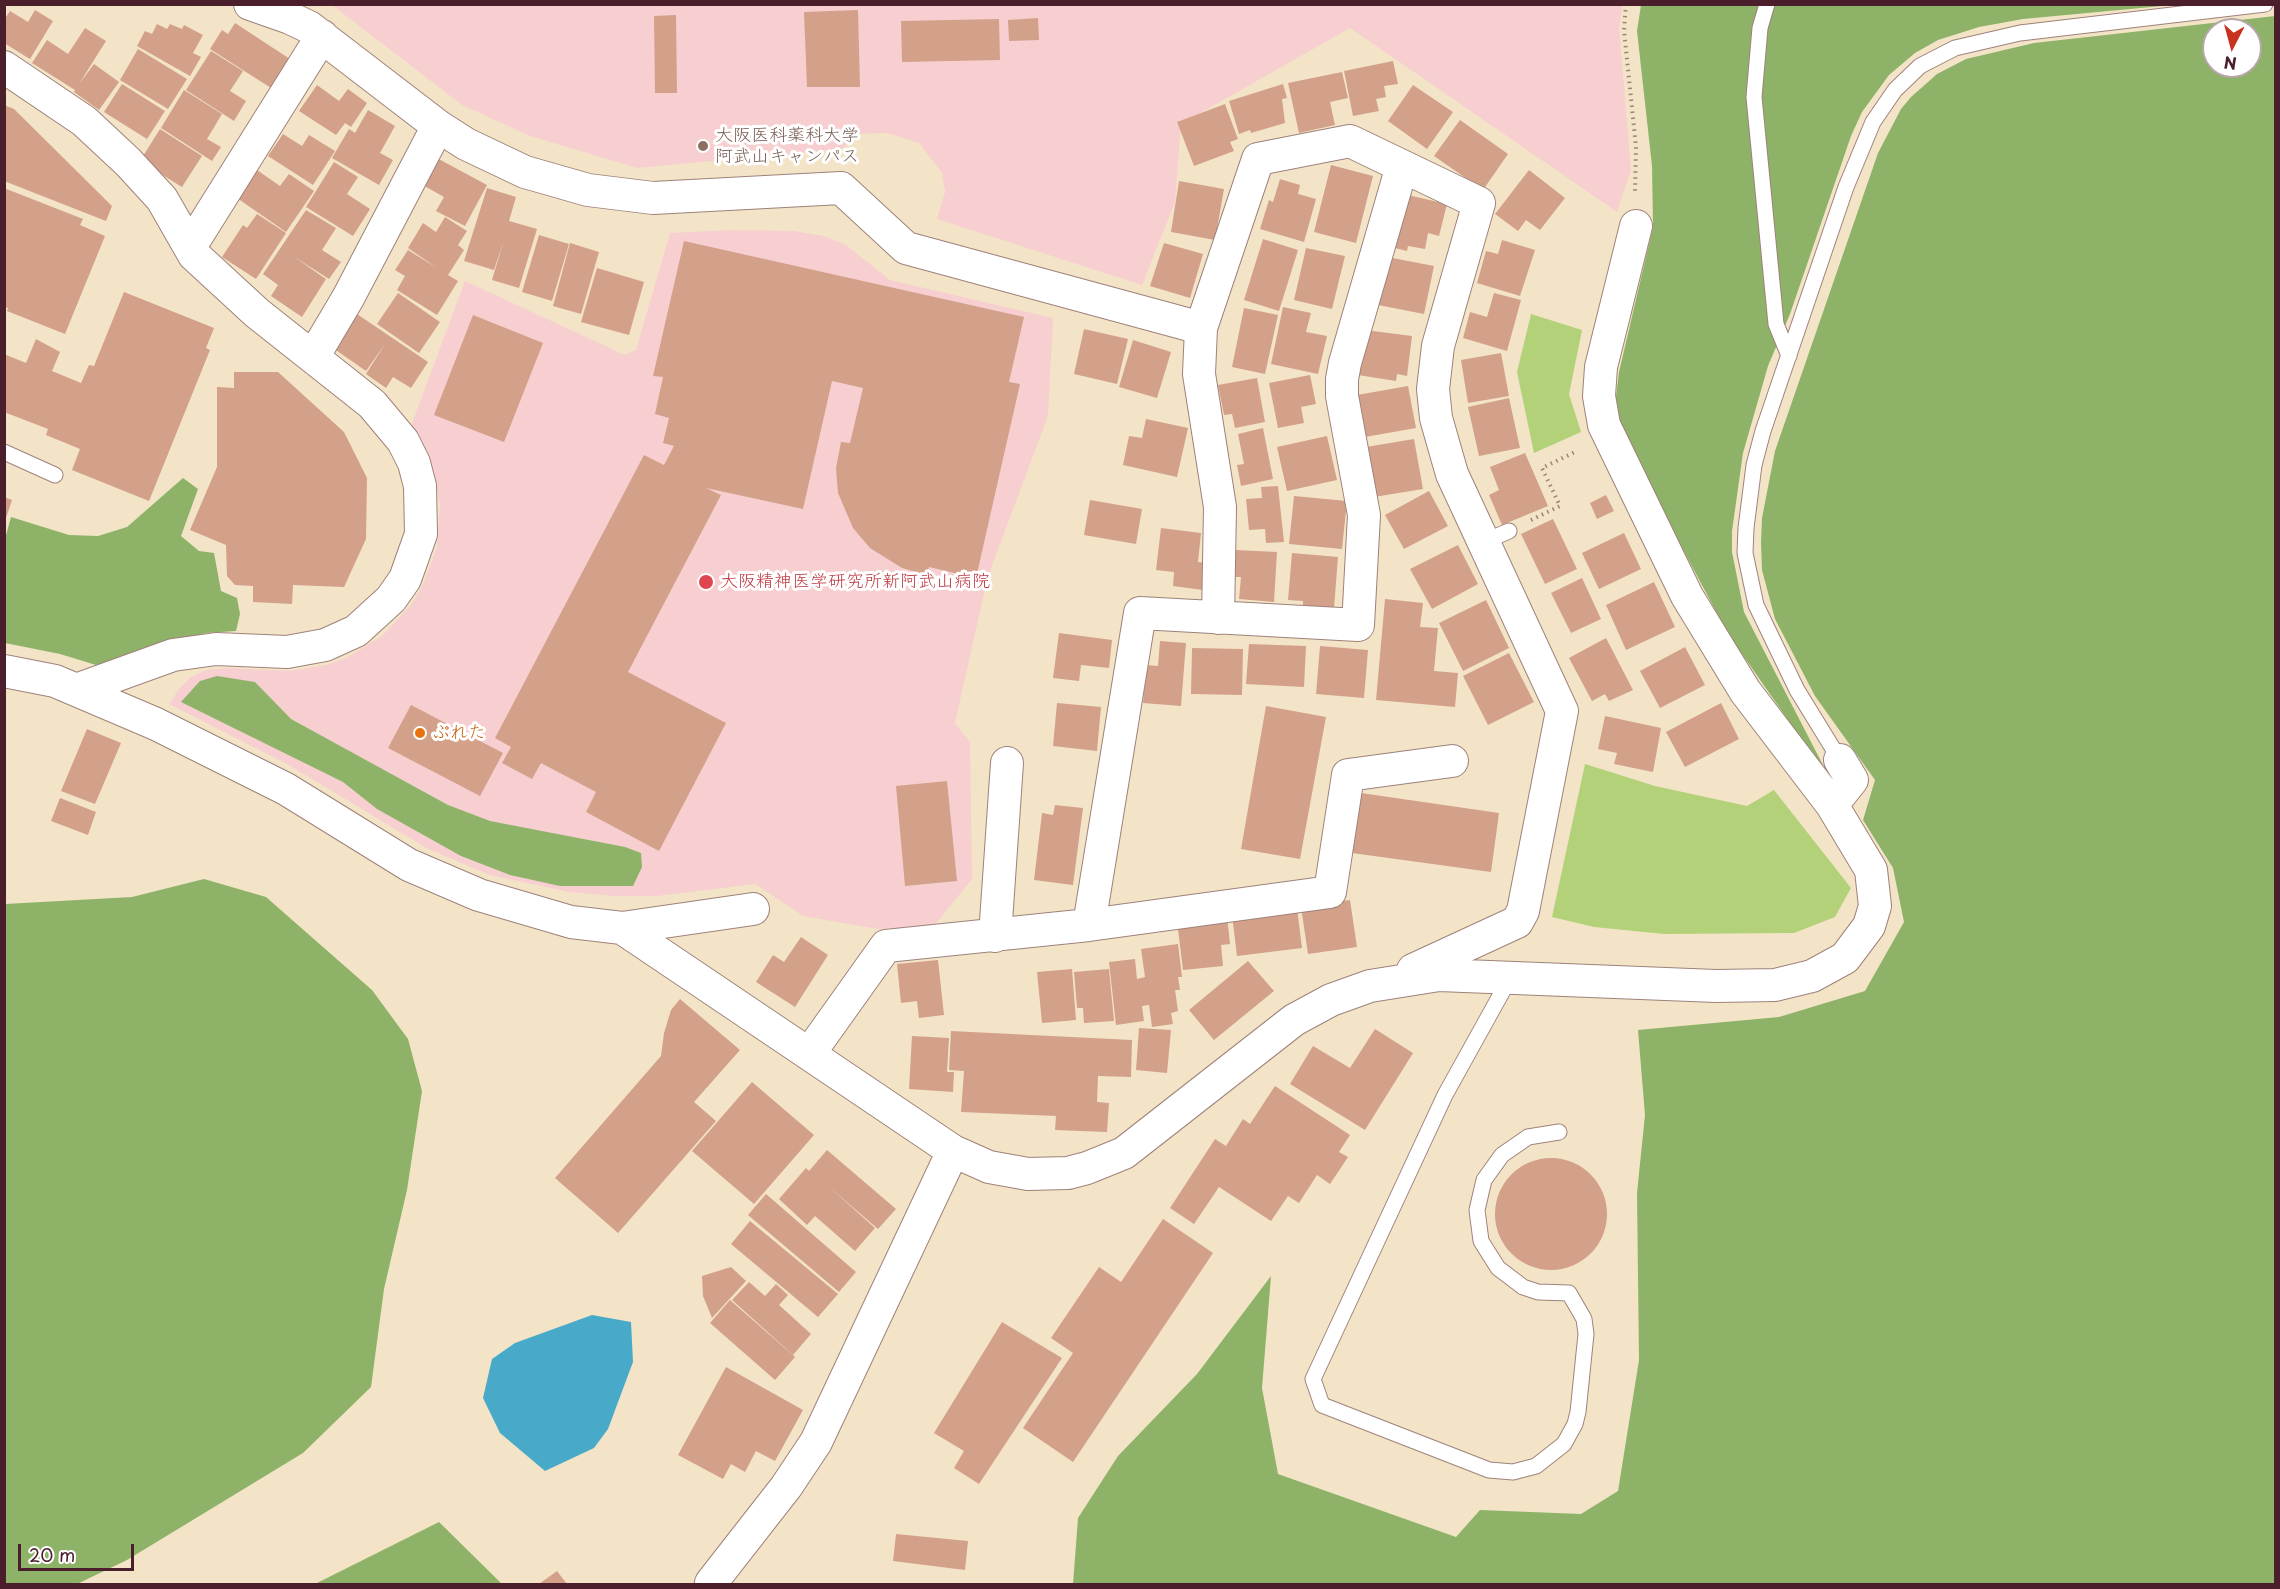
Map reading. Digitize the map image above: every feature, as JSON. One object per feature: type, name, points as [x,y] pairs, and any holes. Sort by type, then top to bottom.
[{"type":"street","points":[[250,4],[290,18],[322,36],[438,126],[466,144],[525,172],[556,183],[609,194],[653,198],[687,198],[841,188],[906,248],[1201,328]]},
{"type":"street","points":[[190,247],[322,36]]},
{"type":"street","points":[[4,68],[84,121],[129,162],[162,199],[194,255],[257,313],[372,404],[389,421],[414,463],[420,486],[421,534],[408,572],[391,599],[356,631],[325,645],[287,652],[238,649],[194,651],[152,662],[76,690]]},
{"type":"street","points":[[313,357],[348,298],[438,126]]},
{"type":"street","points":[[622,928],[953,1151],[989,1167],[1028,1174],[1068,1173],[1088,1168],[1124,1153],[1294,1020],[1331,1000],[1390,981],[1517,922],[1523,911],[1562,711],[1496,536],[1447,461],[1436,418],[1433,389],[1438,346],[1479,203],[1350,141],[1258,159],[1201,328],[1199,374],[1220,507],[1218,618]]},
{"type":"street","points":[[1089,925],[1140,613],[1358,625],[1364,515],[1342,396],[1342,379],[1401,166]]},
{"type":"street","points":[[1390,981],[1439,975],[1511,976],[1716,987],[1775,985],[1812,976],[1845,958],[1869,926],[1875,906],[1870,870],[1832,805],[1739,682],[1601,440],[1599,381],[1636,226]]},
{"type":"street","points":[[4,670],[34,675],[156,724],[258,774],[379,847],[436,877],[479,895],[559,919],[622,928],[753,909]]},
{"type":"street","points":[[1832,805],[1852,780],[1839,760]]},
{"type":"street","points":[[809,1054],[886,946],[1089,925],[1330,892],[1348,775],[1452,761]]},
{"type":"street","points":[[995,936],[1007,763]]},
{"type":"street","points":[[711,1583],[786,1487],[816,1442],[953,1151]]},
{"type":"lane","points":[[1767,4],[1760,28],[1754,97],[1776,324],[1789,356]]},
{"type":"lane","points":[[1839,760],[1797,690],[1760,615],[1745,553],[1747,512],[1754,465],[1789,356],[1846,187],[1873,122],[1895,90],[1920,66],[1955,48],[2020,33],[2265,4]]},
{"type":"lane","points":[[4,452],[55,475]]},
{"type":"lane","points":[[1511,976],[1445,1095],[1313,1379],[1322,1405],[1489,1470],[1524,1470],[1546,1460],[1564,1444],[1575,1424],[1578,1412],[1586,1334],[1584,1319],[1569,1293],[1538,1292],[1523,1287],[1498,1268],[1481,1241],[1476,1210],[1484,1180],[1502,1155],[1528,1137],[1559,1132]]},
{"type":"path","points":[[1626,4],[1624,30],[1636,147],[1636,186],[1628,224],[1636,226]]},
{"type":"path","points":[[1560,506],[1542,468],[1601,440]]},
{"type":"shaded area","name":"大阪医科薬科大学 阿武山キャンパス","points":[[332,5],[1623,5],[1619,27],[1631,170],[1617,212],[1350,28],[1181,124],[1175,202],[1142,285],[937,219],[945,192],[942,173],[919,143],[887,133],[859,134],[842,149],[637,168],[530,136],[462,105]]},
{"type":"shaded area","name":"大阪精神医学研究所新阿武山病院","points":[[730,230],[794,231],[824,236],[846,245],[890,280],[1053,318],[1048,416],[988,576],[955,723],[970,742],[972,879],[933,927],[878,929],[803,916],[755,884],[657,896],[614,896],[569,892],[490,875],[428,849],[287,764],[169,704],[191,677],[206,670],[228,668],[289,671],[326,665],[346,658],[382,636],[411,605],[422,587],[437,547],[440,505],[431,463],[411,426],[465,281],[625,355],[636,350],[670,233]]},
{"type":"green space","points":[[1641,5],[2173,5],[2023,19],[1979,27],[1938,40],[1915,53],[1889,75],[1862,112],[1851,136],[1790,314],[1768,366],[1743,453],[1732,531],[1732,552],[1744,612],[1825,769],[1823,770],[1728,634],[1620,431],[1615,405],[1619,372],[1653,227],[1652,166],[1637,31]]},
{"type":"green space","points":[[2275,16],[2275,1584],[1073,1584],[1078,1518],[1118,1456],[1197,1374],[1271,1276],[1262,1388],[1278,1474],[1456,1537],[1480,1510],[1581,1514],[1618,1491],[1639,1360],[1637,1193],[1645,1115],[1638,1030],[1779,1017],[1865,991],[1904,922],[1893,868],[1863,820],[1875,780],[1815,696],[1775,619],[1762,570],[1762,518],[1775,451],[1878,153],[1901,109],[1911,97],[1937,74],[1966,59],[2034,43],[2202,24],[2202,78],[2262,78],[2262,18],[2257,18]]},
{"type":"green space","points":[[1531,314],[1582,330],[1569,394],[1581,432],[1534,453],[1517,372]]},
{"type":"green space","points":[[183,478],[198,489],[181,536],[199,551],[214,553],[221,591],[237,598],[240,614],[236,631],[206,633],[96,665],[60,654],[5,643],[5,539],[11,517],[69,535],[98,536],[127,527]]},
{"type":"green space","points":[[217,676],[255,682],[291,719],[448,805],[490,821],[625,847],[641,853],[642,867],[633,886],[560,886],[510,875],[461,856],[377,809],[343,782],[181,702],[200,681]]},
{"type":"green space","points":[[1585,764],[1655,786],[1747,806],[1774,790],[1851,888],[1835,917],[1794,933],[1664,934],[1594,927],[1552,917]]},
{"type":"green space","points":[[204,879],[266,897],[372,990],[408,1039],[422,1091],[407,1190],[384,1289],[371,1387],[303,1453],[127,1560],[77,1584],[5,1584],[5,904],[132,897]]},
{"type":"green space","points":[[439,1522],[502,1584],[315,1584]]},
{"type":"water","points":[[592,1315],[631,1322],[633,1362],[608,1429],[594,1448],[545,1471],[500,1433],[483,1398],[492,1359],[515,1343]]},
{"type":"building","points":[[35,10],[53,21],[30,59],[4,43],[4,20],[10,11],[28,22]]},
{"type":"building","points":[[858,10],[860,87],[807,87],[804,12]]},
{"type":"building","points":[[676,15],[677,93],[655,93],[654,16]]},
{"type":"building","points":[[1038,18],[1039,40],[1009,41],[1008,20]]},
{"type":"building","points":[[999,19],[1000,60],[902,62],[901,21]]},
{"type":"building","points":[[235,23],[290,59],[271,88],[210,49],[222,30],[228,34]]},
{"type":"building","points":[[157,24],[167,29],[170,24],[182,29],[184,25],[203,35],[193,53],[201,57],[190,76],[137,46],[145,31],[152,34]]},
{"type":"building","points":[[85,28],[106,41],[79,84],[94,64],[119,82],[99,110],[74,92],[75,90],[32,63],[47,40],[68,54]]},
{"type":"building","points":[[138,49],[187,79],[168,109],[120,80]]},
{"type":"building","points":[[211,51],[243,71],[230,91],[246,101],[234,121],[186,90]]},
{"type":"building","points":[[1393,61],[1398,84],[1384,86],[1386,97],[1376,99],[1379,111],[1353,116],[1344,71]]},
{"type":"building","points":[[1342,72],[1348,98],[1330,102],[1335,125],[1299,133],[1288,83]]},
{"type":"building","points":[[122,84],[165,111],[147,139],[104,112]]},
{"type":"building","points":[[1283,84],[1287,98],[1282,99],[1285,123],[1251,133],[1250,130],[1239,134],[1229,101]]},
{"type":"building","points":[[317,85],[339,101],[348,89],[367,103],[351,127],[345,123],[336,135],[299,111]]},
{"type":"building","points":[[1413,85],[1453,112],[1427,149],[1388,121]]},
{"type":"building","points":[[184,90],[222,114],[207,139],[221,147],[212,161],[161,128]]},
{"type":"building","points":[[1225,104],[1238,139],[1230,142],[1234,151],[1194,166],[1177,122]]},
{"type":"building","points":[[4,105],[14,109],[112,206],[106,221],[4,181]]},
{"type":"building","points":[[368,110],[395,126],[380,153],[393,160],[379,185],[332,158],[349,129],[355,133]]},
{"type":"building","points":[[1460,120],[1508,154],[1483,190],[1434,156]]},
{"type":"building","points":[[160,129],[202,156],[182,187],[140,161]]},
{"type":"building","points":[[283,134],[302,146],[309,135],[335,151],[313,185],[268,156]]},
{"type":"building","points":[[435,157],[487,185],[465,226],[436,211],[444,197],[421,184]]},
{"type":"building","points":[[334,162],[358,177],[347,194],[370,209],[353,236],[306,207]]},
{"type":"building","points":[[1331,165],[1373,176],[1356,243],[1314,232]]},
{"type":"building","points":[[257,170],[280,186],[289,174],[314,191],[286,232],[237,198]]},
{"type":"building","points":[[1529,170],[1565,198],[1540,230],[1526,220],[1518,231],[1495,214]]},
{"type":"building","points":[[1280,179],[1300,185],[1298,194],[1316,199],[1304,242],[1260,229],[1269,200],[1273,202]]},
{"type":"building","points":[[1179,181],[1224,189],[1215,240],[1171,232]]},
{"type":"building","points":[[4,188],[83,219],[80,225],[105,236],[65,334],[7,311],[8,308],[4,307]]},
{"type":"building","points":[[487,188],[516,197],[509,221],[537,229],[519,288],[492,280],[504,240],[494,270],[464,261]]},
{"type":"building","points":[[1399,193],[1447,204],[1439,236],[1428,233],[1425,249],[1408,246],[1407,251],[1387,246]]},
{"type":"building","points":[[306,210],[336,228],[322,250],[341,262],[329,279],[293,256],[326,279],[302,317],[271,296],[278,285],[263,274]]},
{"type":"building","points":[[257,214],[286,233],[256,279],[222,257],[243,225],[247,228]]},
{"type":"building","points":[[445,217],[467,231],[458,245],[464,250],[448,275],[458,281],[437,315],[397,290],[405,276],[395,270],[408,250],[437,268],[408,248],[423,223],[436,232]]},
{"type":"building","points":[[539,235],[569,244],[552,301],[522,292]]},
{"type":"building","points":[[1263,239],[1298,250],[1279,311],[1244,300]]},
{"type":"building","points":[[1502,240],[1535,250],[1520,296],[1477,283],[1486,251],[1498,254]]},
{"type":"building","points":[[684,241],[1024,317],[1009,382],[1020,384],[976,578],[929,567],[927,575],[902,568],[870,548],[853,528],[838,493],[836,468],[841,442],[850,443],[863,388],[832,381],[803,509],[706,488],[721,495],[628,672],[726,723],[659,851],[586,812],[596,792],[541,763],[532,779],[502,763],[511,747],[495,738],[644,455],[664,465],[674,446],[663,443],[669,418],[655,414],[663,377],[653,376]]},
{"type":"building","points":[[570,243],[599,252],[581,314],[553,306]]},
{"type":"building","points":[[1164,243],[1203,254],[1190,298],[1150,286]]},
{"type":"building","points":[[1306,248],[1345,256],[1332,309],[1294,300]]},
{"type":"building","points":[[1382,256],[1434,266],[1424,314],[1373,304]]},
{"type":"building","points":[[597,268],[644,282],[629,335],[581,322]]},
{"type":"building","points":[[124,292],[214,328],[206,348],[210,350],[149,501],[72,470],[80,449],[46,435],[48,429],[4,412],[4,354],[26,363],[36,339],[60,352],[52,371],[81,383],[89,365],[94,366]]},
{"type":"building","points":[[398,293],[440,322],[419,353],[377,324]]},
{"type":"building","points":[[1494,293],[1521,300],[1507,351],[1463,338],[1470,312],[1487,317]]},
{"type":"building","points":[[1283,307],[1311,313],[1306,332],[1327,336],[1318,374],[1271,364]]},
{"type":"building","points":[[1244,308],[1278,315],[1265,374],[1232,367]]},
{"type":"building","points":[[354,312],[428,362],[411,388],[393,377],[386,388],[366,374],[385,344],[366,371],[330,346]]},
{"type":"building","points":[[473,315],[543,343],[504,442],[434,415]]},
{"type":"building","points":[[1084,329],[1128,339],[1117,384],[1074,374]]},
{"type":"building","points":[[1365,330],[1412,336],[1407,376],[1397,374],[1396,381],[1358,375]]},
{"type":"building","points":[[1133,340],[1171,352],[1157,398],[1119,387]]},
{"type":"building","points":[[1501,353],[1509,396],[1468,403],[1461,360]]},
{"type":"building","points":[[234,372],[278,372],[344,432],[367,478],[366,539],[344,587],[293,585],[292,604],[253,602],[253,586],[235,585],[227,576],[226,545],[190,530],[217,467],[217,387],[234,388]]},
{"type":"building","points":[[1310,375],[1316,404],[1301,407],[1304,423],[1278,428],[1269,383]]},
{"type":"building","points":[[1257,378],[1265,422],[1235,428],[1232,414],[1224,415],[1218,385]]},
{"type":"building","points":[[1408,386],[1416,428],[1365,437],[1357,395]]},
{"type":"building","points":[[1509,398],[1520,448],[1479,456],[1468,407]]},
{"type":"building","points":[[1146,419],[1188,428],[1177,477],[1123,465],[1129,436],[1142,438]]},
{"type":"building","points":[[1263,428],[1273,479],[1241,486],[1237,465],[1244,464],[1238,434]]},
{"type":"building","points":[[1327,436],[1337,480],[1287,491],[1277,447]]},
{"type":"building","points":[[1414,439],[1423,489],[1374,497],[1366,447]]},
{"type":"building","points":[[1525,453],[1548,506],[1502,525],[1489,495],[1499,490],[1490,467]]},
{"type":"building","points":[[1278,486],[1284,542],[1266,543],[1265,529],[1249,530],[1246,499],[1262,498],[1261,487]]},
{"type":"building","points":[[1429,491],[1448,526],[1404,549],[1385,515]]},
{"type":"building","points":[[1606,495],[1614,511],[1597,519],[1590,503]]},
{"type":"building","points":[[1294,496],[1347,501],[1342,549],[1289,544]]},
{"type":"building","points":[[4,497],[12,500],[5,521],[4,521]]},
{"type":"building","points":[[1090,500],[1142,509],[1136,544],[1084,535]]},
{"type":"building","points":[[1553,519],[1577,569],[1545,584],[1521,534]]},
{"type":"building","points":[[1161,528],[1201,533],[1198,562],[1206,563],[1203,590],[1173,586],[1174,572],[1156,570]]},
{"type":"building","points":[[1624,533],[1641,569],[1599,589],[1582,553]]},
{"type":"building","points":[[1458,545],[1478,584],[1432,609],[1410,569]]},
{"type":"building","points":[[1236,550],[1277,552],[1274,602],[1239,599],[1241,577],[1234,577]]},
{"type":"building","points":[[1292,553],[1338,557],[1334,608],[1303,606],[1303,601],[1288,600]]},
{"type":"building","points":[[1582,578],[1601,619],[1571,633],[1551,593]]},
{"type":"building","points":[[1654,582],[1675,627],[1626,650],[1606,605]]},
{"type":"building","points":[[1385,599],[1423,603],[1420,627],[1438,628],[1434,671],[1458,673],[1455,707],[1376,700]]},
{"type":"building","points":[[1486,600],[1509,648],[1463,671],[1439,623]]},
{"type":"building","points":[[1059,633],[1112,640],[1109,668],[1081,665],[1079,681],[1053,678]]},
{"type":"building","points":[[1606,638],[1633,690],[1609,701],[1605,694],[1592,701],[1569,658]]},
{"type":"building","points":[[1160,641],[1186,643],[1181,706],[1143,703],[1147,665],[1158,666]]},
{"type":"building","points":[[1249,644],[1306,646],[1304,687],[1246,684]]},
{"type":"building","points":[[1320,646],[1368,650],[1364,698],[1316,694]]},
{"type":"building","points":[[1685,647],[1705,685],[1660,708],[1640,671]]},
{"type":"building","points":[[1192,648],[1243,649],[1242,695],[1191,694]]},
{"type":"building","points":[[1509,653],[1534,702],[1488,725],[1463,676]]},
{"type":"building","points":[[1057,703],[1101,707],[1097,751],[1053,746]]},
{"type":"building","points":[[1721,703],[1739,739],[1685,767],[1666,732]]},
{"type":"building","points":[[411,705],[503,753],[480,796],[388,748]]},
{"type":"building","points":[[1266,706],[1326,717],[1300,859],[1241,849]]},
{"type":"building","points":[[1605,716],[1661,728],[1653,772],[1614,764],[1617,753],[1598,749]]},
{"type":"building","points":[[87,729],[121,743],[95,804],[61,791]]},
{"type":"building","points":[[947,781],[957,881],[905,886],[896,786]]},
{"type":"building","points":[[1361,793],[1499,813],[1491,872],[1352,853]]},
{"type":"building","points":[[60,798],[96,812],[88,835],[51,821]]},
{"type":"building","points":[[1055,805],[1083,808],[1073,885],[1034,880],[1042,813],[1053,815]]},
{"type":"building","points":[[1350,900],[1357,947],[1308,954],[1301,907]]},
{"type":"building","points":[[1297,908],[1302,948],[1237,956],[1232,915]]},
{"type":"building","points":[[1227,916],[1230,944],[1221,945],[1223,966],[1183,970],[1177,921]]},
{"type":"building","points":[[801,937],[828,955],[795,1007],[756,982],[773,955],[784,962]]},
{"type":"building","points":[[1178,944],[1182,977],[1178,977],[1180,990],[1175,990],[1178,1011],[1171,1013],[1173,1024],[1152,1027],[1149,1005],[1142,1006],[1144,1021],[1116,1025],[1109,962],[1135,959],[1137,979],[1145,977],[1141,949]]},
{"type":"building","points":[[938,960],[944,1015],[919,1018],[917,1001],[901,1003],[897,964]]},
{"type":"building","points":[[1248,961],[1274,991],[1214,1040],[1189,1010]]},
{"type":"building","points":[[1072,969],[1076,1020],[1042,1023],[1037,972]]},
{"type":"building","points":[[1109,969],[1114,1021],[1084,1023],[1083,1008],[1077,1008],[1074,972]]},
{"type":"building","points":[[680,999],[740,1050],[694,1102],[716,1121],[618,1233],[555,1178],[661,1056],[664,1033],[671,1010]]},
{"type":"building","points":[[1139,1028],[1171,1030],[1167,1073],[1136,1070]]},
{"type":"building","points":[[1375,1029],[1413,1053],[1365,1130],[1290,1084],[1313,1046],[1350,1068]]},
{"type":"building","points":[[951,1031],[1132,1040],[1131,1077],[1098,1076],[1097,1102],[1109,1103],[1107,1132],[1055,1130],[1056,1116],[961,1112],[964,1071],[949,1070]]},
{"type":"building","points":[[912,1036],[949,1038],[947,1072],[954,1072],[953,1092],[909,1089]]},
{"type":"building","points":[[752,1082],[814,1135],[754,1204],[692,1151]]},
{"type":"building","points":[[1275,1086],[1350,1135],[1339,1152],[1348,1157],[1330,1184],[1317,1175],[1299,1203],[1288,1196],[1271,1221],[1219,1187],[1194,1224],[1170,1208],[1215,1139],[1226,1146],[1243,1119],[1250,1124]]},
{"type":"building","points":[[827,1150],[896,1209],[878,1229],[827,1185],[875,1228],[855,1251],[815,1216],[807,1225],[779,1199],[806,1168],[809,1171]]},
{"type":"building","points":[[1551,1158],[1572,1162],[1591,1174],[1603,1193],[1607,1214],[1603,1235],[1591,1254],[1572,1266],[1551,1270],[1530,1266],[1511,1254],[1499,1235],[1495,1214],[1499,1193],[1511,1174],[1530,1162]]},
{"type":"building","points":[[766,1194],[856,1272],[839,1292],[748,1215]]},
{"type":"building","points":[[1163,1219],[1213,1253],[1073,1462],[1023,1428],[1073,1353],[1051,1338],[1099,1267],[1121,1282]]},
{"type":"building","points":[[750,1221],[838,1294],[818,1317],[731,1244]]},
{"type":"building","points":[[731,1267],[746,1281],[712,1318],[703,1296],[702,1276]]},
{"type":"building","points":[[749,1282],[765,1296],[776,1284],[788,1295],[779,1305],[811,1334],[793,1355],[732,1300]]},
{"type":"building","points":[[730,1300],[795,1357],[775,1380],[710,1323]]},
{"type":"building","points":[[1002,1322],[1062,1358],[979,1484],[954,1468],[964,1451],[934,1433]]},
{"type":"building","points":[[726,1367],[803,1410],[775,1461],[756,1451],[745,1472],[731,1464],[723,1479],[678,1455]]},
{"type":"building","points":[[896,1534],[968,1541],[965,1570],[893,1561]]},
{"type":"building","points":[[557,1571],[567,1584],[539,1584]]},
{"type":"place","name":"大阪医科薬科大学 阿武山キャンパス","points":[[703,146]]},
{"type":"place","name":"大阪精神医学研究所新阿武山病院","points":[[706,582]]},
{"type":"place","name":"ぷれた","points":[[420,733]]}]
